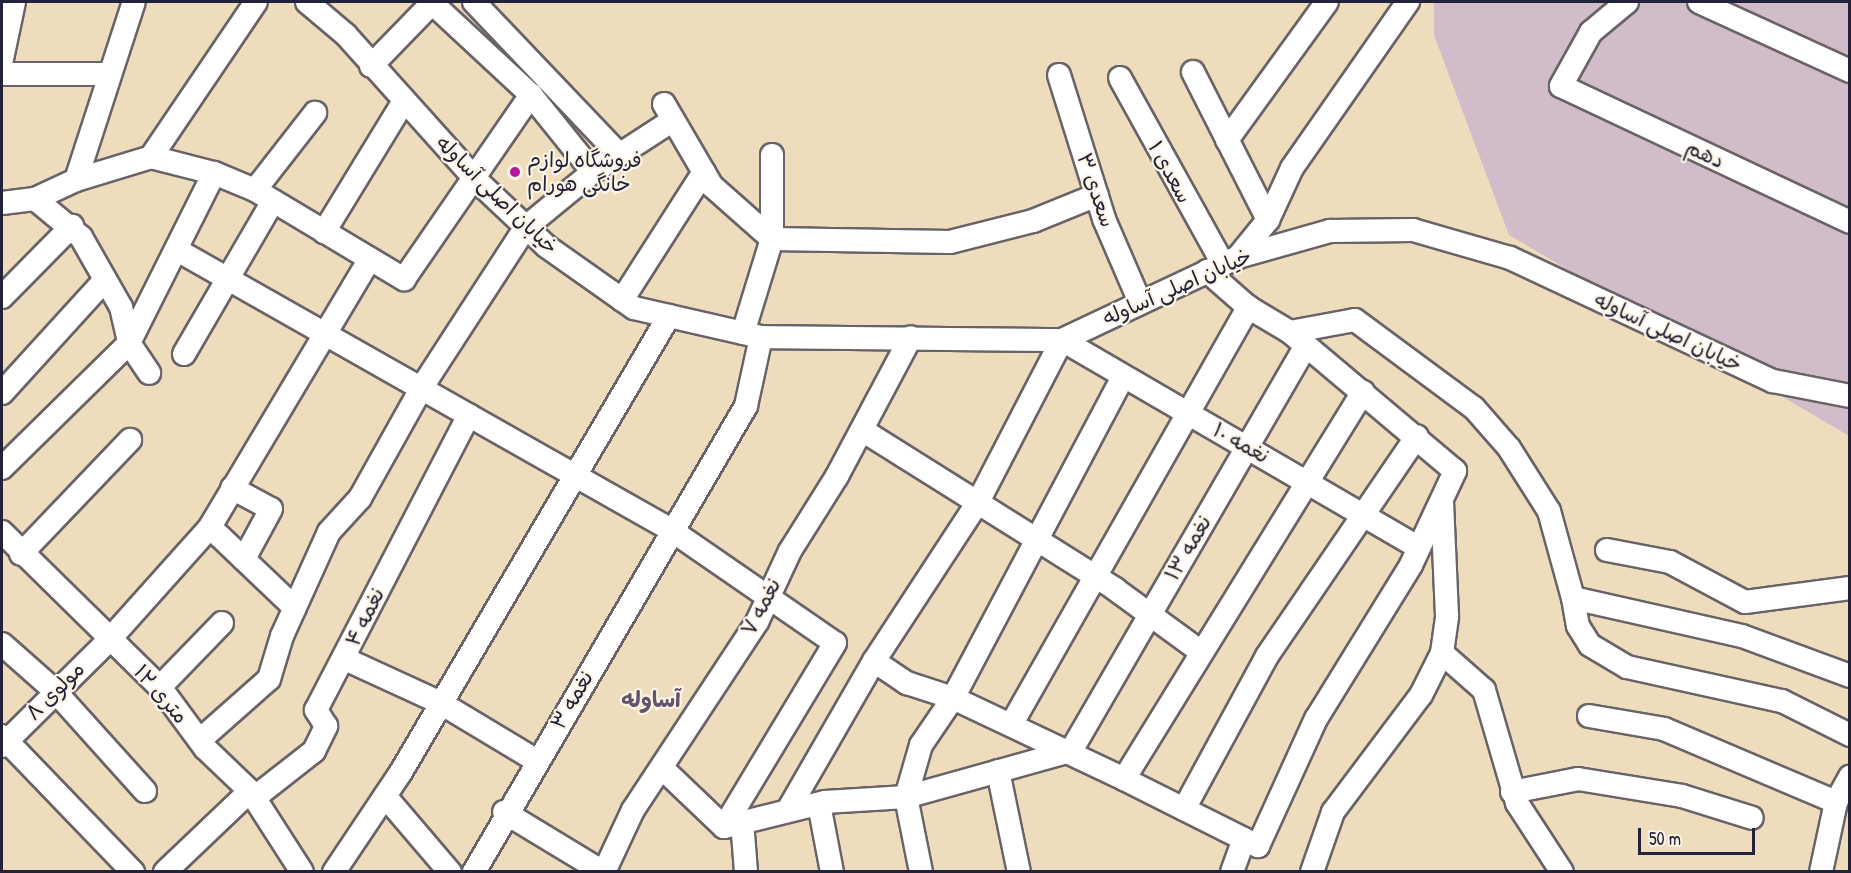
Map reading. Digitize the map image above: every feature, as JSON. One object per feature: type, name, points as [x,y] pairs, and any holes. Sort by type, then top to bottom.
[{"type":"street","points":[[2,59],[14,2]]},
{"type":"street","points":[[76,180],[134,2]]},
{"type":"street","points":[[151,157],[256,2]]},
{"type":"street","name":"خیابان اصلی آساوله","points":[[307,2],[371,66],[476,180],[526,227],[622,300],[669,316],[752,335],[1062,340],[1222,264],[1330,231],[1413,230],[1510,258],[1773,381],[1850,396]]},
{"type":"street","points":[[371,66],[432,2],[531,95],[593,172]]},
{"type":"street","points":[[474,2],[619,154]]},
{"type":"street","points":[[1227,140],[1327,2]]},
{"type":"street","points":[[1222,264],[1268,220],[1292,168],[1408,2]]},
{"type":"street","name":"دهم","points":[[1627,2],[1591,32],[1561,86],[1850,222]]},
{"type":"street","points":[[1699,2],[1850,70]]},
{"type":"street","points":[[1193,72],[1268,220]]},
{"type":"street","points":[[2,74],[110,74]]},
{"type":"street","name":"سعدی ۳","points":[[1059,75],[1096,195],[1140,302]]},
{"type":"street","name":"سعدی ۱","points":[[1120,78],[1248,307],[1298,339],[1417,436],[1455,471],[1442,499]]},
{"type":"street","points":[[3,205],[35,199],[76,180],[151,157],[214,173],[264,196],[404,279],[476,180],[531,95]]},
{"type":"street","points":[[324,232],[404,101]]},
{"type":"street","points":[[200,741],[269,679],[295,608],[329,532],[360,498],[422,387],[526,227],[669,112],[712,186],[772,239],[950,242],[1033,221],[1096,195]]},
{"type":"street","points":[[184,354],[228,279],[264,196],[315,113]]},
{"type":"street","points":[[672,530],[746,406],[752,335],[772,239],[772,155]]},
{"type":"street","points":[[622,300],[704,172]]},
{"type":"street","points":[[2,468],[129,343],[214,173]]},
{"type":"street","points":[[35,199],[72,226],[121,307],[129,343],[149,373]]},
{"type":"street","points":[[2,297],[72,226]]},
{"type":"street","points":[[177,250],[672,530],[835,644],[733,824]]},
{"type":"street","name":"مولوی ۸","points":[[3,741],[110,639],[210,527],[370,259]]},
{"type":"street","points":[[2,393],[105,280]]},
{"type":"street","points":[[1011,725],[1248,307]]},
{"type":"street","points":[[334,872],[385,796],[669,316]]},
{"type":"street","points":[[1298,339],[1355,320],[1474,408],[1509,448],[1549,511],[1573,598],[1578,626],[1590,645],[1626,667],[1782,701],[1850,735]]},
{"type":"street","name":"نغمه ۷","points":[[603,872],[633,810],[663,769],[757,622],[766,596],[862,430],[911,337]]},
{"type":"street","name":"نغمه ۱۳","points":[[1071,751],[1246,446],[1298,339]]},
{"type":"street","points":[[788,810],[874,661],[978,502],[1062,340]]},
{"type":"street","name":"نغمه ۱۰","points":[[1062,340],[1123,377],[1366,513],[1419,548]]},
{"type":"street","points":[[921,872],[906,797],[921,745],[953,698],[1123,377]]},
{"type":"street","points":[[1124,779],[1363,392]]},
{"type":"street","name":"نغمه ۴","points":[[252,795],[314,751],[326,726],[316,710],[345,659],[469,415]]},
{"type":"street","points":[[862,430],[1096,577],[1201,652]]},
{"type":"street","points":[[1184,809],[1267,656],[1417,436]]},
{"type":"street","points":[[21,554],[130,440]]},
{"type":"street","points":[[232,488],[271,509],[244,559]]},
{"type":"street","points":[[874,661],[907,683],[953,698],[1071,751],[1258,846],[1316,719],[1419,548],[1442,499]]},
{"type":"street","points":[[1312,872],[1333,812],[1421,695],[1442,652],[1447,616],[1442,499]]},
{"type":"street","points":[[210,527],[295,608]]},
{"type":"street","name":"نغمه ۳","points":[[474,872],[504,812],[537,761],[672,530]]},
{"type":"street","name":"۱۲ متری","points":[[2,532],[21,554],[160,687],[200,741],[252,795],[301,871]]},
{"type":"street","points":[[1607,550],[1670,562],[1746,602],[1850,588]]},
{"type":"street","points":[[1573,598],[1742,636],[1850,676]]},
{"type":"street","points":[[160,687],[222,623]]},
{"type":"street","points":[[2,644],[54,690],[144,791]]},
{"type":"street","points":[[1442,652],[1484,690],[1512,792],[1562,872]]},
{"type":"street","points":[[345,659],[439,702],[537,761]]},
{"type":"street","points":[[1589,716],[1664,729],[1836,802]]},
{"type":"street","points":[[3,741],[133,872]]},
{"type":"street","points":[[733,824],[819,804],[906,797],[1071,751]]},
{"type":"street","points":[[663,769],[733,824],[746,872]]},
{"type":"street","points":[[998,771],[1019,872]]},
{"type":"street","points":[[1821,872],[1836,802],[1850,777]]},
{"type":"street","points":[[1512,792],[1578,778],[1682,796],[1752,818]]},
{"type":"street","points":[[165,872],[252,795]]},
{"type":"street","points":[[385,796],[450,872]]},
{"type":"street","points":[[819,804],[832,872]]},
{"type":"street","points":[[504,812],[603,872]]},
{"type":"street","points":[[1232,872],[1244,839]]},
{"type":"shaded area","points":[[1434,2],[1849,2],[1849,436],[1509,235],[1434,35]]},
{"type":"place","name":"فروشگاه لوازم خانگی هورام","points":[[515,172]]},
{"type":"district","name":"آساوله","points":[[651,700]]}]
